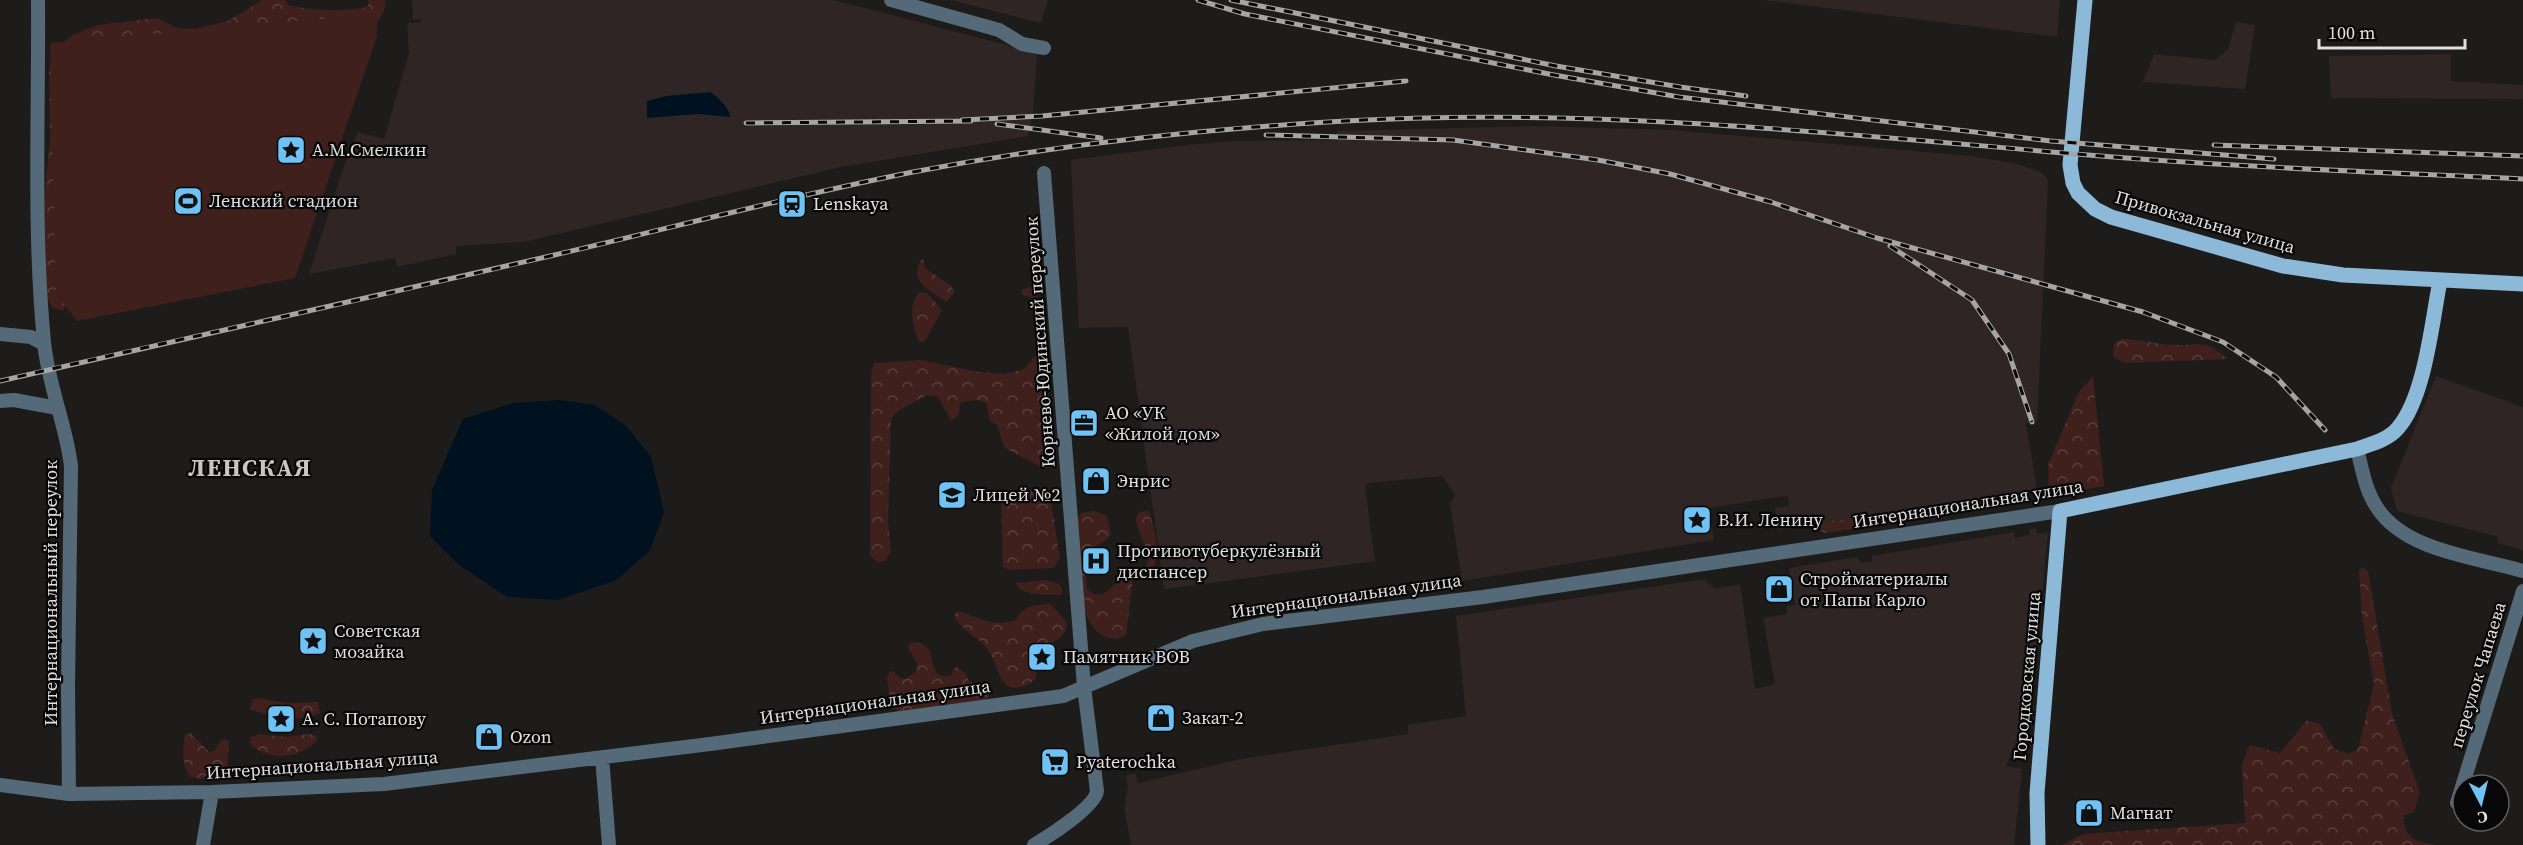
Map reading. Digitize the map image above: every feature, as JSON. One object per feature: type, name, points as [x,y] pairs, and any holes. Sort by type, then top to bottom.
[{"type":"main road","name":"Привокзальная улица","points":[[2085,0],[2070,165],[2073,183],[2078,193],[2095,209],[2131,224],[2283,266],[2343,276],[2523,284]]},
{"type":"main road","name":"Интернациональная улица","points":[[2060,511],[2357,449],[2382,440],[2397,430],[2408,415],[2425,359],[2440,281]]},
{"type":"main road","name":"Городковская улица","points":[[2038,845],[2037,800],[2060,511]]},
{"type":"street","name":"Интернациональный переулок","points":[[38,0],[37,255],[44,344],[57,408],[68,444],[71,466],[69,794]]},
{"type":"street","points":[[891,0],[999,30],[1022,44],[1044,48]]},
{"type":"street","name":"Корнево-Юдинский переулок","points":[[1034,845],[1053,833],[1096,796],[1084,687],[1044,173]]},
{"type":"street","points":[[0,334],[31,337],[44,344]]},
{"type":"street","points":[[0,401],[14,400],[57,408]]},
{"type":"street","points":[[2357,449],[2364,479],[2376,506],[2400,532],[2432,547],[2523,571]]},
{"type":"street","name":"Интернациональная улица","points":[[0,785],[69,794],[212,792],[384,784],[710,744],[1063,696],[1193,640],[1263,624],[1495,595],[2060,511]]},
{"type":"street","name":"переулок Чапаева","points":[[2466,773],[2523,591]]},
{"type":"street","points":[[602,757],[609,845]]},
{"type":"street","points":[[203,845],[212,792]]},
{"type":"shaded area","points":[[412,0],[834,0],[1037,55],[1033,112],[1028,136],[841,167],[524,242],[456,246],[456,254],[397,267],[395,258],[309,274],[344,166],[358,132],[384,139],[409,53],[407,23],[421,22],[421,19],[413,20]]},
{"type":"shaded area","points":[[950,0],[1048,0],[1041,23]]},
{"type":"shaded area","points":[[1762,0],[2060,0],[2057,37]]},
{"type":"shaded area","points":[[2236,22],[2255,25],[2245,89],[2143,82],[2154,54],[2215,60],[2228,49]]},
{"type":"shaded area","points":[[2451,54],[2451,81],[2523,85],[2523,99],[2331,98],[2329,56]]},
{"type":"shaded area","points":[[1534,126],[1672,130],[1970,156],[2013,163],[2041,172],[2048,180],[2037,421],[2026,424],[2037,489],[1779,530],[1775,508],[1789,506],[1788,496],[1771,498],[1709,508],[1714,540],[1462,581],[1450,504],[1455,495],[1442,476],[1368,483],[1365,487],[1375,561],[1164,589],[1128,327],[1079,328],[1071,160],[1186,145],[1237,141],[1337,140],[1337,131]]},
{"type":"shaded area","points":[[2436,376],[2523,407],[2523,550],[2497,543],[2498,537],[2397,511],[2391,488]]},
{"type":"shaded area","points":[[2036,528],[2037,534],[2048,532],[2031,717],[2026,744],[2015,743],[2006,766],[2022,769],[2014,845],[1131,845],[1124,807],[1128,785],[1126,775],[1135,773],[1138,783],[1241,759],[1408,734],[1408,725],[1466,716],[1456,616],[1704,579],[1715,589],[1740,584],[1755,689],[1775,684],[1763,618],[1787,614],[1787,606],[1795,605],[1789,568],[1857,557],[1861,563],[1872,561],[1872,556],[2014,532],[2015,538],[2030,534],[2029,529]]},
{"type":"green space","points":[[262,0],[285,0],[288,5],[328,10],[367,7],[368,0],[385,0],[385,5],[382,15],[370,26],[56,221],[56,263],[66,304],[63,311],[52,307],[46,295],[41,226],[50,141],[49,73],[52,52],[73,35],[98,25],[157,18],[177,28],[195,29],[228,21]]},
{"type":"green space","name":"Ленский стадион","points":[[377,14],[377,36],[295,278],[77,321],[56,294],[50,43]]},
{"type":"green space","points":[[923,258],[925,268],[951,286],[955,292],[946,302],[927,289],[918,278],[918,266]]},
{"type":"green space","points":[[1036,285],[1041,290],[1037,299],[1023,295],[1021,290]]},
{"type":"green space","points":[[920,292],[928,294],[942,310],[925,341],[919,342],[913,323],[912,309]]},
{"type":"green space","points":[[2121,339],[2174,345],[2202,344],[2220,352],[2227,359],[2126,363],[2113,357],[2114,343]]},
{"type":"green space","points":[[1036,355],[1042,355],[1046,360],[1050,422],[1056,451],[1053,467],[1045,469],[1005,448],[997,425],[990,421],[986,402],[977,400],[961,402],[958,416],[951,421],[938,397],[927,395],[898,411],[891,419],[888,521],[891,552],[885,561],[877,562],[870,555],[871,373],[874,363],[921,360],[979,372],[1005,374],[1024,369]]},
{"type":"green space","points":[[2093,376],[2104,486],[2049,496],[2048,465],[2078,393]]},
{"type":"green space","points":[[1026,490],[1042,493],[1051,503],[1060,558],[1054,568],[1009,570],[1003,567],[1001,496]]},
{"type":"green space","points":[[2024,491],[2019,504],[1824,533],[1821,531],[1820,523]]},
{"type":"green space","points":[[1094,511],[1107,516],[1111,534],[1088,554],[1085,565],[1087,589],[1095,595],[1103,594],[1128,574],[1133,578],[1126,635],[1117,639],[1108,638],[1097,632],[1085,611],[1077,518],[1082,513]]},
{"type":"green space","points":[[1149,511],[1156,540],[1156,555],[1153,569],[1148,571],[1146,565],[1149,560],[1148,555],[1136,519],[1139,512]]},
{"type":"green space","points":[[2363,567],[2368,571],[2392,714],[2420,793],[2414,812],[2403,815],[2405,829],[2416,840],[2434,845],[2062,845],[2083,834],[2245,823],[2242,764],[2249,747],[2251,745],[2280,753],[2307,720],[2320,724],[2334,749],[2349,754],[2358,749],[2374,684],[2362,617],[2359,571]]},
{"type":"green space","points":[[1046,580],[1059,584],[1062,590],[1061,595],[1032,594],[1019,589],[1016,583]]},
{"type":"green space","points":[[1051,604],[1067,623],[1066,629],[1064,634],[1036,652],[1035,680],[1018,688],[1005,684],[986,647],[961,626],[954,615],[958,611],[986,621],[1000,623],[1016,620],[1023,611],[1031,607]]},
{"type":"green space","points":[[912,642],[921,643],[929,649],[937,673],[945,676],[952,675],[953,669],[957,667],[964,672],[969,681],[988,691],[989,697],[982,700],[899,711],[891,707],[887,678],[889,672],[893,671],[899,677],[906,679],[915,672],[918,664],[907,646]]},
{"type":"green space","points":[[259,698],[284,703],[318,702],[320,713],[294,719],[267,715],[251,709],[252,700]]},
{"type":"green space","points":[[191,733],[209,752],[214,751],[222,739],[229,741],[227,769],[200,779],[189,776],[183,751],[185,735]]},
{"type":"green space","points":[[258,734],[287,737],[309,734],[317,736],[317,740],[303,751],[284,756],[274,755],[256,749],[250,743],[251,738]]},
{"type":"water","points":[[711,92],[725,106],[730,117],[698,114],[647,118],[647,101],[667,96]]},
{"type":"water","points":[[560,400],[595,405],[626,426],[651,457],[664,512],[650,550],[617,580],[558,600],[507,597],[458,564],[430,536],[432,490],[463,419],[513,403]]},
{"type":"railway","points":[[1198,0],[1245,14],[1554,75],[1679,97],[2051,141],[2274,159]]},
{"type":"railway","points":[[1231,0],[1556,66],[1746,96]]},
{"type":"railway","points":[[962,120],[1042,116],[1406,81]]},
{"type":"railway","points":[[0,381],[913,172],[1074,146],[1237,129],[1345,121],[1438,118],[1531,117],[1624,120],[1810,131],[2197,163],[2523,179]]},
{"type":"railway","points":[[746,123],[971,121]]},
{"type":"railway","points":[[997,124],[1101,138]]},
{"type":"railway","points":[[1266,135],[1453,140],[1598,160],[1670,174],[1771,202],[1877,238],[2143,312],[2223,342],[2276,377],[2325,430]]},
{"type":"railway","points":[[2214,145],[2523,156]]},
{"type":"railway","points":[[1890,246],[1972,300],[2009,354],[2032,422]]},
{"type":"place","name":"А.М.Смелкин","points":[[291,150]]},
{"type":"place","name":"Ленский стадион","points":[[188,201]]},
{"type":"place","name":"Lenskaya","points":[[792,204]]},
{"type":"place","name":"АО «УК «Жилой дом»","points":[[1084,423]]},
{"type":"place","name":"Энрис","points":[[1096,481]]},
{"type":"place","name":"Лицей №2","points":[[952,495]]},
{"type":"place","name":"В.И. Ленину","points":[[1697,520]]},
{"type":"place","name":"Противотуберкулёзный диспансер","points":[[1096,561]]},
{"type":"place","name":"Стройматериалы от Папы Карло","points":[[1779,589]]},
{"type":"place","name":"Советская мозайка","points":[[313,641]]},
{"type":"place","name":"Памятник ВОВ","points":[[1042,657]]},
{"type":"place","name":"Закат-2","points":[[1161,718]]},
{"type":"place","name":"А. С. Потапову","points":[[281,719]]},
{"type":"place","name":"Ozon","points":[[489,737]]},
{"type":"place","name":"Pyaterochka","points":[[1055,762]]},
{"type":"place","name":"Магнат","points":[[2089,813]]},
{"type":"district","name":"ЛЕНСКАЯ","points":[[250,468]]}]
